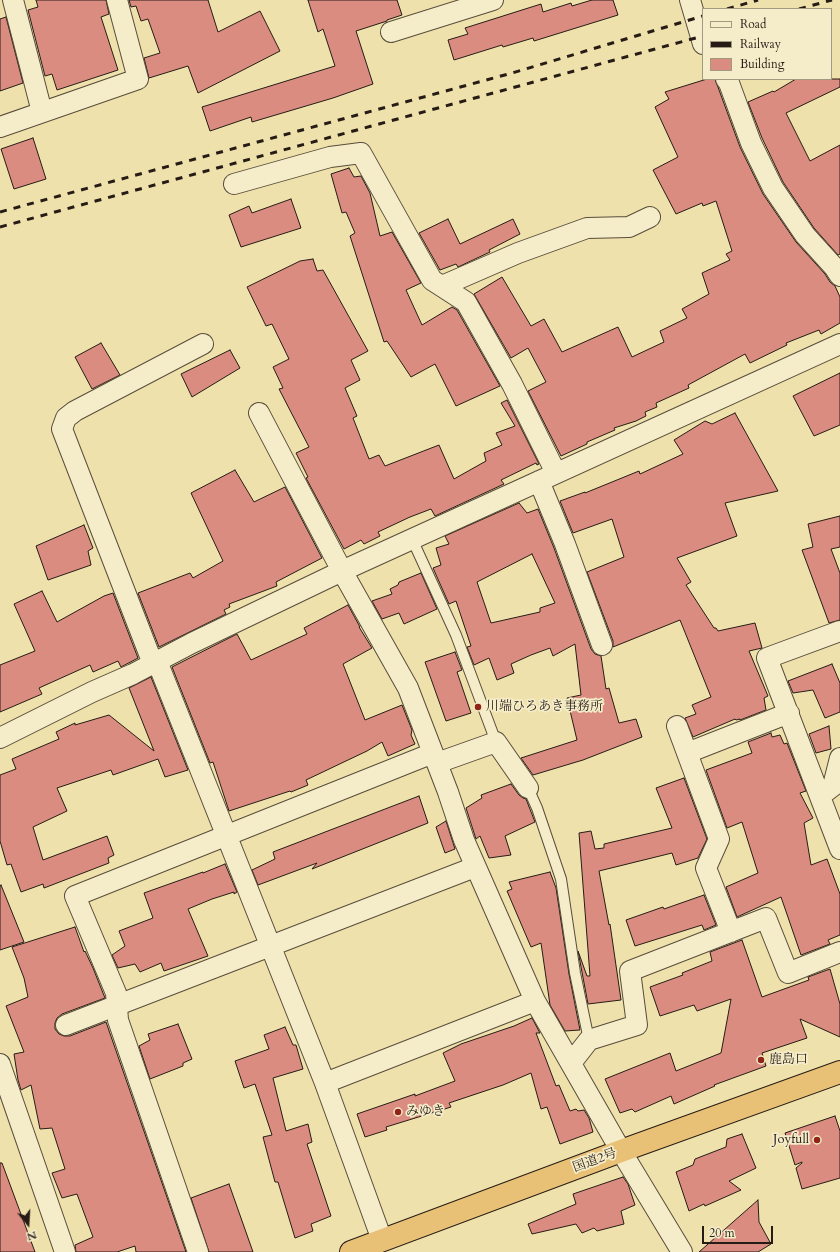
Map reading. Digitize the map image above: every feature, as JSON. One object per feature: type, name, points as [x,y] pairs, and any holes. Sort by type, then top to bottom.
[{"type":"highway","name":"国道2号","points":[[352,1252],[621,1151],[840,1072]]},
{"type":"street","points":[[13,0],[42,112]]},
{"type":"street","points":[[0,127],[138,79],[118,0]]},
{"type":"street","points":[[391,32],[493,0]]},
{"type":"street","points":[[690,0],[702,41]]},
{"type":"street","points":[[727,80],[751,143],[773,188],[805,235],[834,267],[840,276]]},
{"type":"street","points":[[234,184],[330,157],[361,153],[432,280],[466,302],[512,384],[548,477],[565,544],[602,645]]},
{"type":"street","points":[[442,286],[518,253],[587,228],[629,226],[650,217]]},
{"type":"street","points":[[203,344],[75,411],[66,418],[62,429],[325,1083],[382,1240]]},
{"type":"street","points":[[0,738],[342,571],[840,344]]},
{"type":"street","points":[[260,413],[342,571],[408,688],[448,792],[464,840],[534,1001],[621,1151],[682,1252]]},
{"type":"street","points":[[840,631],[767,658],[840,849]]},
{"type":"street","points":[[687,753],[788,713]]},
{"type":"street","points":[[677,726],[719,839],[706,868],[731,932]]},
{"type":"street","points":[[198,1252],[118,1020],[116,994],[75,896],[226,836],[435,758],[496,742],[528,788]]},
{"type":"street","points":[[820,796],[833,786],[840,758]]},
{"type":"street","points":[[66,1025],[475,867]]},
{"type":"street","points":[[570,1063],[589,1040],[637,1025],[630,971],[766,918],[788,973],[840,952]]},
{"type":"street","points":[[325,1083],[534,1001]]},
{"type":"street","points":[[0,1064],[65,1252]]},
{"type":"lane","points":[[412,539],[456,635],[496,742]]},
{"type":"lane","points":[[528,788],[537,808],[561,879],[575,973],[589,1040]]},
{"type":"building","points":[[36,0],[106,0],[109,14],[101,17],[118,70],[57,90],[52,74],[45,76],[28,10],[38,7]]},
{"type":"building","points":[[129,0],[208,0],[218,32],[260,11],[280,51],[198,93],[188,66],[149,78],[144,58],[160,53],[148,19],[141,21],[136,6],[131,7]]},
{"type":"building","points":[[308,0],[397,0],[402,15],[356,31],[373,84],[333,98],[252,122],[251,117],[210,131],[202,107],[335,66],[323,29],[318,32]]},
{"type":"building","points":[[592,0],[613,0],[618,15],[534,41],[533,38],[503,47],[502,45],[454,60],[448,40],[468,34],[465,28],[541,4],[543,12],[571,3],[572,6]]},
{"type":"building","points":[[6,17],[23,83],[0,91],[0,19]]},
{"type":"building","points":[[840,79],[840,87],[786,113],[810,161],[840,145],[840,254],[838,255],[814,228],[783,182],[762,138],[748,102],[773,91],[774,92],[794,80]]},
{"type":"building","points":[[704,80],[715,80],[740,147],[763,194],[796,242],[835,286],[840,297],[840,323],[821,334],[819,330],[786,343],[787,345],[750,363],[745,354],[688,385],[689,388],[656,403],[657,407],[645,412],[646,416],[614,428],[615,430],[587,442],[587,444],[561,456],[528,391],[546,382],[528,348],[511,358],[474,294],[502,277],[531,326],[544,319],[562,352],[618,327],[632,357],[664,342],[660,331],[687,318],[682,309],[709,294],[702,273],[730,260],[726,254],[732,251],[716,201],[703,206],[702,203],[676,214],[653,170],[678,157],[655,107],[669,99],[665,92]]},
{"type":"building","points":[[33,138],[46,179],[14,189],[1,149]]},
{"type":"building","points":[[349,168],[354,177],[361,176],[370,193],[380,236],[392,232],[421,283],[406,290],[422,325],[452,307],[457,310],[500,386],[456,406],[435,364],[411,377],[387,341],[384,342],[350,236],[355,233],[346,212],[342,213],[331,174]]},
{"type":"building","points":[[291,199],[301,228],[241,247],[229,215],[249,206],[252,213]]},
{"type":"building","points":[[448,219],[460,244],[513,219],[520,234],[489,250],[490,252],[458,267],[456,264],[440,270],[419,233]]},
{"type":"building","points":[[313,259],[317,271],[323,270],[368,351],[351,360],[360,380],[345,388],[357,416],[353,418],[369,459],[379,455],[385,466],[439,445],[454,479],[486,461],[484,453],[502,445],[496,433],[515,426],[501,403],[507,400],[539,464],[537,465],[536,463],[501,480],[504,484],[435,516],[431,509],[378,532],[380,536],[364,544],[361,540],[344,549],[306,478],[308,477],[296,453],[309,447],[279,389],[283,388],[273,367],[289,359],[272,324],[266,326],[247,287],[300,261]]},
{"type":"building","points":[[101,343],[120,375],[92,389],[75,357]]},
{"type":"building","points":[[230,350],[240,368],[192,397],[181,374]]},
{"type":"building","points":[[840,373],[840,425],[814,436],[793,396]]},
{"type":"building","points":[[735,413],[778,491],[725,503],[737,536],[677,558],[691,582],[686,585],[714,628],[718,631],[755,623],[762,648],[749,651],[768,696],[764,698],[766,710],[740,720],[735,719],[693,737],[685,718],[696,714],[692,705],[711,697],[680,620],[613,647],[613,641],[587,572],[624,557],[612,519],[573,533],[560,501],[585,493],[639,471],[640,474],[683,454],[674,440],[705,421],[712,424]]},
{"type":"building","points":[[235,470],[254,502],[285,487],[322,558],[276,582],[277,586],[229,604],[230,607],[224,610],[226,614],[159,647],[138,593],[190,573],[193,578],[223,561],[191,493]]},
{"type":"building","points":[[519,503],[527,513],[538,509],[591,649],[595,654],[601,656],[606,689],[609,688],[619,723],[636,719],[642,737],[583,760],[533,775],[521,758],[577,740],[567,698],[581,695],[575,644],[553,656],[550,648],[511,664],[514,673],[497,680],[489,658],[474,665],[467,647],[471,646],[456,601],[449,604],[433,568],[441,565],[436,548],[449,544],[445,536]],"holes":[[[532,554],[555,603],[540,608],[540,612],[491,623],[477,582]]]},
{"type":"building","points":[[840,516],[840,547],[831,549],[840,573],[840,620],[829,623],[802,550],[813,547],[808,524]]},
{"type":"building","points":[[84,525],[93,548],[88,551],[91,565],[48,580],[36,546]]},
{"type":"building","points":[[421,573],[437,609],[404,624],[399,613],[382,619],[372,601],[392,594],[390,589],[398,585],[399,582]]},
{"type":"building","points":[[42,591],[57,622],[104,596],[113,593],[138,658],[121,667],[118,661],[93,672],[90,665],[39,688],[42,694],[0,712],[0,665],[35,651],[14,604]]},
{"type":"building","points":[[348,605],[372,648],[343,664],[365,720],[402,705],[412,730],[411,735],[415,744],[388,756],[382,742],[367,751],[306,780],[308,785],[291,792],[290,791],[229,811],[213,762],[210,763],[172,667],[237,634],[251,660],[307,634],[304,628]]},
{"type":"building","points":[[455,652],[462,670],[457,672],[471,713],[446,721],[425,662]]},
{"type":"building","points":[[832,664],[840,683],[840,712],[825,718],[813,690],[793,693],[788,681]]},
{"type":"building","points":[[151,677],[188,770],[165,777],[158,759],[113,775],[111,770],[57,788],[67,811],[33,827],[43,860],[107,836],[114,855],[108,858],[109,863],[44,888],[43,884],[21,892],[11,864],[7,865],[0,841],[0,775],[16,769],[12,759],[59,739],[56,732],[75,723],[75,725],[109,715],[154,751],[129,688]]},
{"type":"building","points":[[829,726],[831,749],[816,753],[809,734]]},
{"type":"building","points":[[771,733],[772,737],[780,735],[784,744],[787,743],[806,791],[800,793],[813,818],[804,823],[811,865],[827,859],[840,894],[840,935],[828,940],[830,944],[801,955],[781,897],[737,917],[726,887],[758,873],[742,822],[727,828],[706,770],[752,753],[748,742]]},
{"type":"building","points":[[684,778],[707,839],[698,858],[676,865],[672,853],[599,871],[609,925],[610,924],[621,1000],[588,1004],[578,951],[587,976],[590,976],[579,833],[591,831],[595,849],[604,848],[604,844],[672,828],[656,788]]},
{"type":"building","points":[[511,784],[519,795],[526,799],[535,822],[505,836],[511,855],[489,858],[480,836],[476,839],[466,808],[482,798],[481,795]]},
{"type":"building","points":[[419,796],[428,823],[312,869],[317,863],[258,885],[252,870],[275,859],[273,852]]},
{"type":"building","points":[[446,821],[455,849],[445,853],[436,827]]},
{"type":"building","points":[[225,864],[237,892],[212,899],[188,909],[208,956],[164,971],[161,963],[140,972],[135,964],[118,968],[112,955],[125,946],[119,931],[153,918],[144,893]]},
{"type":"building","points":[[550,872],[556,888],[569,974],[580,1030],[565,1031],[550,1005],[541,943],[531,947],[507,891],[512,889],[509,882]]},
{"type":"building","points":[[1,885],[24,942],[0,950],[0,886]]},
{"type":"building","points":[[704,895],[716,925],[704,930],[702,925],[635,946],[626,920]]},
{"type":"building","points":[[75,927],[84,952],[85,951],[93,968],[105,998],[62,1014],[57,1018],[55,1029],[59,1034],[70,1036],[106,1022],[186,1252],[136,1252],[135,1246],[117,1252],[76,1252],[75,1245],[93,1237],[77,1194],[62,1198],[52,1173],[65,1169],[52,1128],[40,1129],[31,1085],[21,1090],[14,1054],[24,1052],[6,1006],[28,997],[24,978],[12,947]]},
{"type":"building","points":[[742,940],[762,997],[809,980],[808,977],[830,969],[840,1004],[840,1037],[800,1019],[807,1038],[762,1053],[766,1066],[714,1085],[715,1086],[674,1104],[671,1096],[635,1112],[632,1109],[620,1113],[605,1079],[670,1053],[676,1071],[721,1053],[731,999],[697,1011],[694,1005],[660,1016],[650,987],[683,975],[682,973],[712,961],[710,952]]},
{"type":"building","points":[[532,1018],[540,1033],[536,1033],[556,1086],[559,1085],[570,1111],[576,1109],[578,1111],[584,1110],[589,1118],[593,1132],[560,1144],[547,1107],[541,1109],[531,1073],[503,1085],[449,1103],[451,1107],[386,1127],[387,1130],[365,1137],[357,1114],[415,1094],[415,1096],[455,1081],[443,1053],[461,1044],[514,1026]]},
{"type":"building","points":[[178,1024],[192,1059],[183,1063],[183,1066],[150,1079],[139,1046],[150,1040],[148,1034]]},
{"type":"building","points":[[285,1027],[293,1045],[296,1045],[303,1069],[273,1078],[286,1131],[308,1124],[312,1142],[307,1144],[331,1216],[311,1224],[313,1231],[295,1238],[278,1182],[275,1182],[263,1137],[272,1135],[255,1084],[244,1088],[235,1061],[269,1049],[264,1035]]},
{"type":"building","points":[[835,1116],[840,1131],[840,1178],[802,1189],[796,1168],[802,1162],[795,1165],[785,1133]]},
{"type":"building","points":[[742,1134],[756,1168],[729,1181],[741,1190],[705,1206],[704,1204],[689,1211],[676,1172],[693,1165],[695,1159],[726,1147],[727,1139]]},
{"type":"building","points":[[0,1163],[2,1163],[35,1252],[0,1252]]},
{"type":"building","points":[[623,1177],[628,1184],[635,1205],[621,1211],[624,1224],[597,1231],[594,1228],[582,1233],[576,1224],[532,1234],[528,1224],[576,1204],[573,1194]]},
{"type":"building","points":[[229,1184],[253,1252],[209,1252],[191,1198]]},
{"type":"building","points":[[758,1200],[759,1222],[771,1244],[758,1252],[699,1252]]},
{"type":"railway","points":[[730,8],[758,0]]},
{"type":"railway","points":[[803,8],[832,0]]},
{"type":"railway","points":[[0,212],[512,73],[702,16]]},
{"type":"railway","points":[[0,227],[702,36]]},
{"type":"place","name":"川端ひろあき事務所","points":[[478,707]]},
{"type":"place","name":"鹿島口","points":[[761,1060]]},
{"type":"place","name":"みゆき","points":[[398,1112]]},
{"type":"place","name":"Joyfull","points":[[817,1140]]}]
